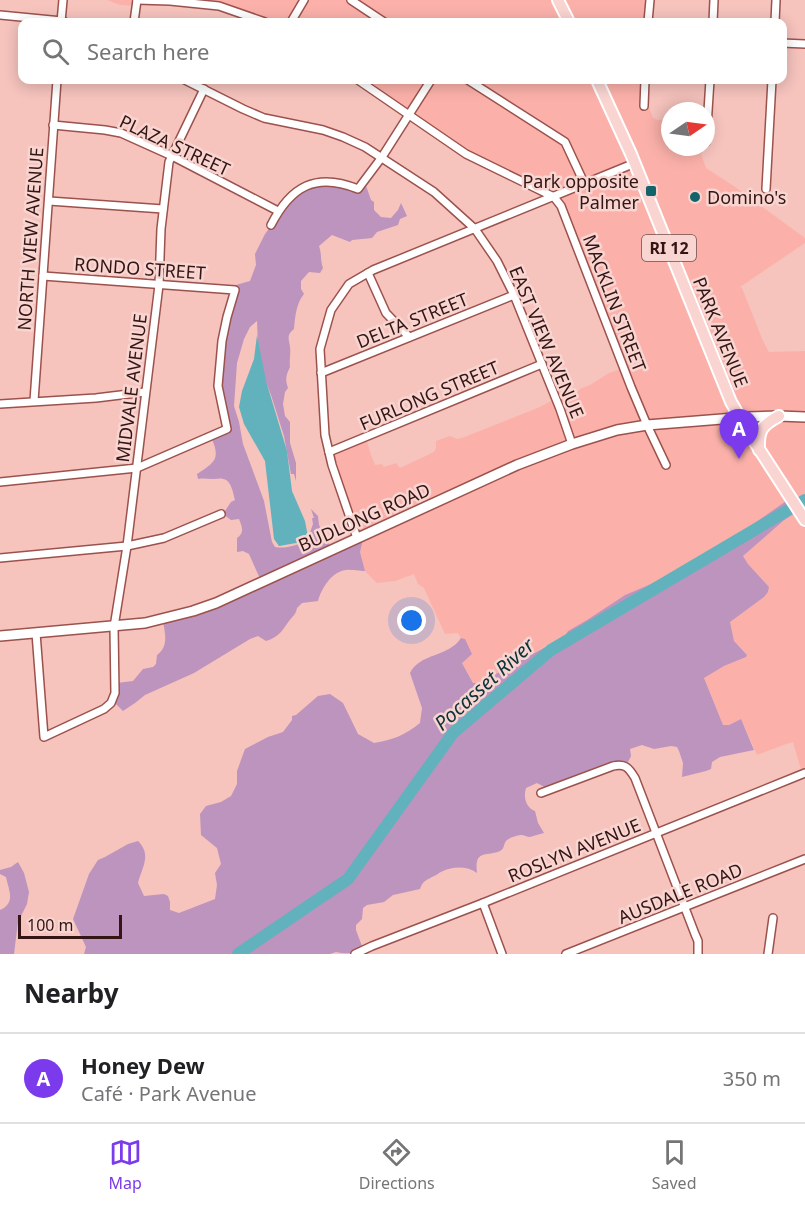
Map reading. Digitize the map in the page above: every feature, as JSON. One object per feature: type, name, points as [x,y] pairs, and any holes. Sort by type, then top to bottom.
[{"type":"main road","points":[[558,0],[567,18]]},
{"type":"main road","name":"PARK AVENUE","points":[[599,84],[635,163],[731,402],[805,520]]},
{"type":"main road","points":[[759,450],[762,428],[779,416]]},
{"type":"main road","name":"BUDLONG ROAD","points":[[0,636],[114,627],[157,621],[205,607],[517,465],[617,430],[739,417],[805,417]]},
{"type":"street","points":[[63,0],[63,18]]},
{"type":"street","points":[[135,18],[137,0],[219,3],[255,18]]},
{"type":"street","points":[[293,18],[304,0]]},
{"type":"street","points":[[351,0],[378,18]]},
{"type":"street","points":[[648,18],[650,0]]},
{"type":"street","points":[[714,0],[714,18]]},
{"type":"street","points":[[775,18],[777,0]]},
{"type":"street","points":[[0,15],[27,18]]},
{"type":"street","points":[[787,43],[805,44]]},
{"type":"street","name":"NORTH VIEW AVENUE","points":[[34,401],[57,84]]},
{"type":"street","name":"EAST VIEW AVENUE","points":[[193,84],[264,118],[333,133],[366,147],[434,192],[475,229],[497,261],[514,295],[572,444]]},
{"type":"street","points":[[364,84],[466,154],[554,197]]},
{"type":"street","points":[[271,225],[278,211],[297,190],[313,183],[327,181],[344,183],[358,189],[382,157],[428,84]]},
{"type":"street","points":[[474,84],[565,142],[585,185]]},
{"type":"street","points":[[644,106],[645,84]]},
{"type":"street","points":[[709,102],[710,84]]},
{"type":"street","points":[[766,189],[772,84]]},
{"type":"street","name":"MIDVALE AVENUE","points":[[36,633],[44,737],[104,709],[114,698],[116,685],[114,627],[127,546],[159,285],[161,229],[169,162],[204,89]]},
{"type":"street","name":"PLAZA STREET","points":[[53,125],[105,130],[121,134],[172,156],[278,211]]},
{"type":"street","points":[[357,538],[332,465],[325,435],[320,349],[331,310],[349,285],[368,273],[635,163]]},
{"type":"street","name":"MACKLIN STREET","points":[[554,197],[561,206],[647,425],[666,465]]},
{"type":"street","points":[[49,201],[163,209]]},
{"type":"street","points":[[368,273],[386,313],[409,337]]},
{"type":"street","name":"RONDO STREET","points":[[43,276],[235,290],[222,341],[218,386],[227,429],[137,468]]},
{"type":"street","name":"DELTA STREET","points":[[321,373],[514,295]]},
{"type":"street","name":"FURLONG STREET","points":[[329,453],[542,364]]},
{"type":"street","points":[[0,404],[96,398],[145,392]]},
{"type":"street","points":[[0,482],[137,468]]},
{"type":"street","points":[[0,558],[127,546],[164,538],[221,514]]},
{"type":"street","points":[[541,793],[613,766],[622,765],[630,769],[698,941],[698,954]]},
{"type":"street","name":"ROSLYN AVENUE","points":[[355,954],[805,773]]},
{"type":"street","name":"AUSDALE ROAD","points":[[566,954],[805,859]]},
{"type":"street","points":[[483,903],[502,954]]},
{"type":"street","points":[[768,954],[773,918]]},
{"type":"shaded area","points":[[107,0],[650,0],[649,18],[254,18],[212,4],[139,1],[135,6],[120,5]]},
{"type":"shaded area","points":[[364,84],[646,84],[645,103],[653,118],[661,120],[661,156],[702,156],[706,168],[805,238],[805,243],[740,287],[769,352],[805,351],[805,494],[792,502],[789,500],[715,551],[670,576],[625,595],[568,631],[564,636],[474,684],[462,663],[465,639],[461,638],[458,633],[445,634],[424,588],[418,584],[414,574],[395,581],[377,583],[365,571],[360,552],[364,537],[359,538],[329,453],[366,438],[375,465],[382,464],[384,467],[396,463],[400,468],[434,452],[436,441],[450,436],[457,439],[462,438],[555,399],[558,401],[609,373],[623,368],[561,205],[469,155]]},
{"type":"shaded area","points":[[314,183],[358,188],[365,183],[371,200],[374,202],[374,210],[381,217],[391,218],[401,203],[407,216],[400,219],[398,225],[377,232],[372,238],[350,242],[332,235],[319,246],[323,268],[320,273],[309,272],[301,281],[304,294],[295,315],[294,329],[289,335],[290,367],[286,377],[288,388],[283,404],[285,416],[290,422],[290,443],[296,463],[296,481],[294,474],[291,474],[284,436],[261,369],[257,321],[250,327],[244,339],[237,363],[234,406],[243,444],[264,501],[275,547],[287,547],[307,541],[313,524],[312,518],[314,518],[311,509],[318,516],[319,525],[332,550],[364,536],[360,552],[365,571],[345,570],[334,575],[322,590],[318,601],[302,603],[282,631],[274,638],[266,641],[258,636],[250,639],[194,673],[145,695],[123,711],[113,701],[117,683],[133,681],[143,669],[156,664],[157,655],[165,644],[163,621],[261,581],[249,554],[243,551],[237,552],[237,538],[242,529],[239,519],[231,520],[223,514],[235,500],[230,484],[222,479],[198,479],[197,474],[212,463],[216,455],[211,437],[226,430],[218,383],[234,288],[236,285],[250,281],[256,265],[255,254],[265,234],[297,191]]},
{"type":"shaded area","points":[[805,494],[805,523],[795,513],[743,556],[769,587],[764,597],[730,622],[734,641],[747,655],[746,657],[704,678],[723,725],[729,725],[741,719],[754,750],[720,757],[712,762],[711,769],[682,777],[683,763],[677,747],[654,749],[642,745],[630,749],[631,756],[626,766],[621,765],[550,790],[537,783],[526,788],[526,802],[535,811],[544,833],[530,837],[520,835],[508,839],[502,850],[479,857],[477,873],[465,868],[447,869],[425,881],[420,889],[393,895],[384,902],[367,905],[363,908],[362,919],[356,925],[363,949],[357,952],[330,954],[84,954],[86,947],[73,919],[89,874],[98,860],[128,844],[138,841],[144,851],[145,861],[138,883],[144,896],[164,894],[168,896],[170,910],[179,913],[215,899],[217,885],[215,873],[221,864],[217,848],[201,835],[200,814],[206,806],[221,802],[231,796],[237,784],[237,771],[245,749],[283,732],[292,720],[292,716],[318,696],[330,694],[343,703],[358,734],[374,743],[398,736],[420,723],[422,708],[410,673],[420,662],[449,649],[461,638],[465,639],[472,654],[462,663],[473,683],[479,683],[564,637],[568,631],[625,595],[670,576],[715,551],[789,499],[793,502]]},
{"type":"shaded area","points":[[795,513],[805,523],[805,774],[800,766],[793,742],[757,755],[741,719],[729,725],[723,725],[704,678],[746,657],[747,655],[734,641],[729,622],[764,597],[769,587],[743,556]]},
{"type":"shaded area","points":[[18,862],[24,873],[29,892],[27,904],[18,922],[14,954],[0,954],[0,910],[8,904],[10,896],[6,877],[0,874],[0,870]]},
{"type":"water","points":[[257,335],[266,381],[287,451],[292,491],[305,521],[308,537],[302,542],[279,546],[274,539],[265,461],[244,424],[239,407],[242,391],[254,359]]},
{"type":"waterway","name":"Pocasset River","points":[[238,954],[348,879],[453,733],[551,650],[805,500]]},
{"type":"place","name":"Park opposite Palmer","points":[[651,191]]},
{"type":"place","name":"Domino's","points":[[695,197]]},
{"type":"place","name":"Honey Dew","points":[[739,459]]}]
